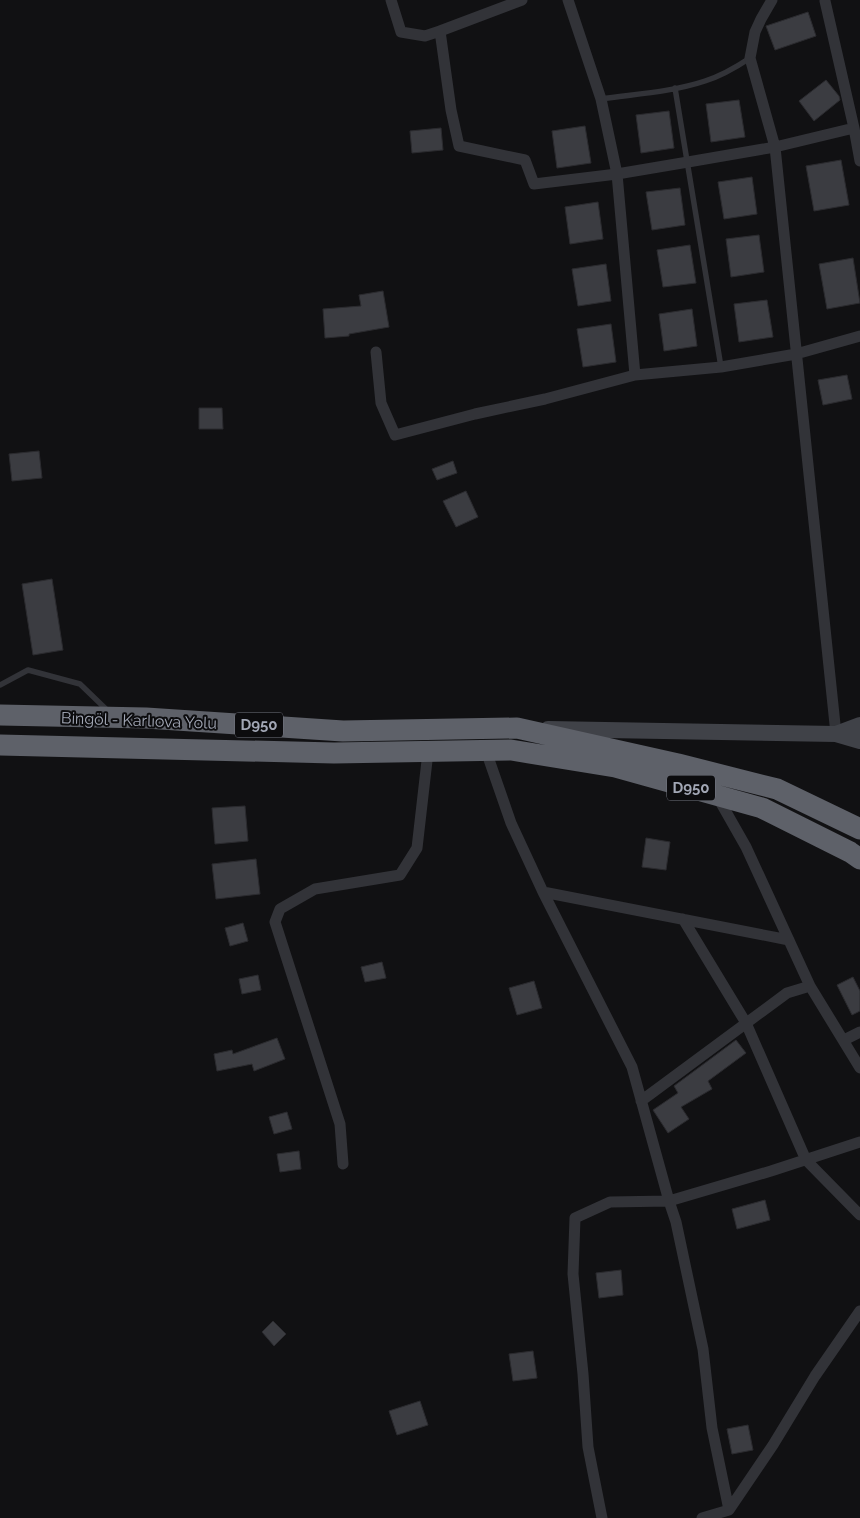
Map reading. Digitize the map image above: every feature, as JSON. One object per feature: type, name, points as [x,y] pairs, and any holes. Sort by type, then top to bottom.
[{"type":"highway","name":"Bingöl - Karlıova Yolu","points":[[0,716],[146,718],[343,731],[517,728]]},
{"type":"highway","name":"D950","points":[[517,728],[777,788],[860,829]]},
{"type":"highway","name":"Bingöl - Karlıova Yolu","points":[[0,745],[334,753],[510,750],[615,767],[716,795]]},
{"type":"highway","name":"D950","points":[[716,795],[762,808],[850,852],[860,859]]},
{"type":"street","points":[[391,0],[401,32],[425,36],[522,0]]},
{"type":"street","points":[[568,0],[601,99],[617,174],[635,375]]},
{"type":"street","points":[[772,0],[755,32],[750,58],[775,147],[836,734]]},
{"type":"street","points":[[825,1],[860,161]]},
{"type":"street","points":[[440,31],[451,110],[459,146],[525,160],[534,184],[617,174],[775,147],[854,128]]},
{"type":"street","points":[[376,352],[381,403],[395,435],[635,375],[721,367],[796,354],[860,336]]},
{"type":"street","points":[[836,734],[860,725]]},
{"type":"street","points":[[517,728],[836,734],[860,741]]},
{"type":"street","points":[[486,751],[511,823],[543,892],[632,1067],[676,1222],[703,1349],[712,1428],[730,1510]]},
{"type":"street","points":[[343,1164],[340,1124],[275,922],[280,909],[315,889],[400,875],[417,848],[428,752]]},
{"type":"street","points":[[716,795],[746,847],[810,986],[860,1068]]},
{"type":"street","points":[[543,892],[789,940]]},
{"type":"street","points":[[683,919],[746,1023],[806,1160],[860,1215]]},
{"type":"street","points":[[641,1101],[788,993],[810,986]]},
{"type":"street","points":[[844,1040],[860,1032]]},
{"type":"street","points":[[608,1518],[601,1518],[588,1447],[573,1274],[576,1218],[610,1202],[669,1201],[860,1142]]},
{"type":"street","points":[[702,1518],[730,1510],[815,1376],[860,1311]]},
{"type":"lane","points":[[601,99],[690,85],[735,68],[750,58]]},
{"type":"lane","points":[[675,88],[721,367]]},
{"type":"lane","points":[[0,685],[28,670],[80,684],[115,717]]},
{"type":"building","points":[[808,12],[816,36],[775,50],[766,26]]},
{"type":"building","points":[[826,80],[840,100],[814,121],[799,101]]},
{"type":"building","points":[[739,100],[745,137],[711,142],[706,104]]},
{"type":"building","points":[[669,111],[674,148],[641,153],[636,115]]},
{"type":"building","points":[[585,126],[591,163],[557,168],[552,131]]},
{"type":"building","points":[[441,128],[443,150],[412,153],[410,131]]},
{"type":"building","points":[[841,160],[849,205],[814,211],[806,166]]},
{"type":"building","points":[[752,177],[757,214],[724,219],[718,182]]},
{"type":"building","points":[[680,188],[685,225],[652,230],[646,192]]},
{"type":"building","points":[[598,202],[603,239],[570,244],[565,207]]},
{"type":"building","points":[[759,235],[764,272],[731,277],[726,239]]},
{"type":"building","points":[[690,245],[696,283],[663,287],[657,250]]},
{"type":"building","points":[[853,258],[860,303],[827,309],[819,264]]},
{"type":"building","points":[[606,264],[611,301],[578,306],[572,269]]},
{"type":"building","points":[[383,291],[389,327],[349,334],[349,336],[325,338],[323,309],[361,306],[359,295]]},
{"type":"building","points":[[767,300],[773,337],[739,342],[734,304]]},
{"type":"building","points":[[692,309],[697,346],[664,351],[659,314]]},
{"type":"building","points":[[611,324],[616,362],[583,367],[577,329]]},
{"type":"building","points":[[847,375],[852,399],[823,405],[818,380]]},
{"type":"building","points":[[199,408],[222,408],[223,429],[199,429]]},
{"type":"building","points":[[39,451],[42,478],[12,481],[9,454]]},
{"type":"building","points":[[453,461],[457,473],[437,480],[432,469]]},
{"type":"building","points":[[466,491],[478,517],[456,527],[443,501]]},
{"type":"building","points":[[52,579],[63,650],[33,655],[22,584]]},
{"type":"building","points":[[245,806],[248,841],[215,844],[212,808]]},
{"type":"building","points":[[646,838],[670,842],[666,870],[642,867]]},
{"type":"building","points":[[256,859],[260,894],[216,899],[212,864]]},
{"type":"building","points":[[243,923],[248,941],[230,946],[225,928]]},
{"type":"building","points":[[382,962],[386,978],[365,982],[361,967]]},
{"type":"building","points":[[258,975],[261,990],[242,994],[239,979]]},
{"type":"building","points":[[853,977],[860,991],[860,1011],[852,1015],[837,985]]},
{"type":"building","points":[[534,981],[542,1008],[517,1015],[509,988]]},
{"type":"building","points":[[277,1038],[285,1059],[254,1071],[252,1064],[217,1071],[214,1054],[232,1050],[233,1054]]},
{"type":"building","points":[[736,1040],[746,1053],[708,1081],[712,1089],[681,1107],[689,1119],[668,1133],[653,1110],[678,1093],[674,1086]]},
{"type":"building","points":[[287,1112],[292,1129],[274,1134],[269,1117]]},
{"type":"building","points":[[299,1151],[301,1169],[280,1172],[277,1154]]},
{"type":"building","points":[[765,1200],[770,1220],[737,1229],[732,1209]]},
{"type":"building","points":[[621,1270],[623,1295],[599,1298],[596,1273]]},
{"type":"building","points":[[273,1321],[286,1334],[274,1346],[262,1332]]},
{"type":"building","points":[[533,1351],[537,1378],[513,1381],[509,1354]]},
{"type":"building","points":[[420,1401],[428,1425],[397,1435],[389,1411]]},
{"type":"building","points":[[748,1425],[753,1450],[732,1454],[727,1429]]}]
